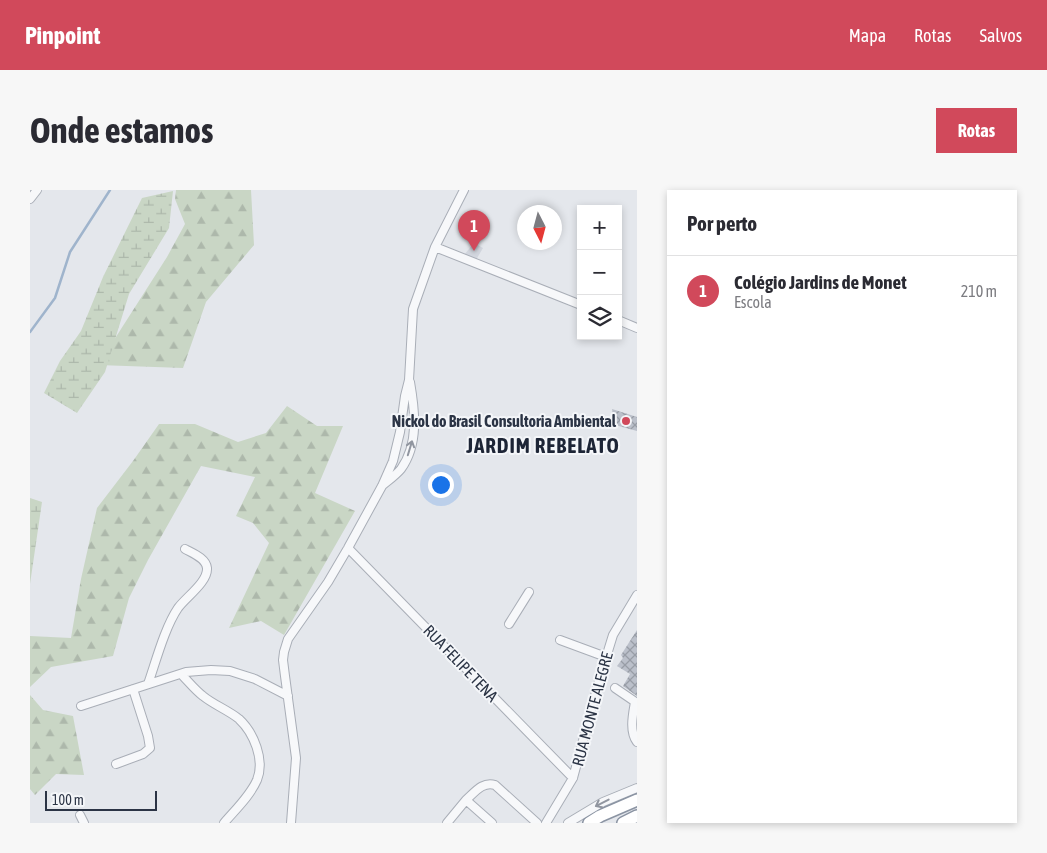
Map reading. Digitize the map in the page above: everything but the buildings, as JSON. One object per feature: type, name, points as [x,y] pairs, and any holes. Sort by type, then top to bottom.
[{"type":"highway","points":[[589,823],[600,816],[637,800]]},
{"type":"highway","points":[[623,823],[637,816]]},
{"type":"street","points":[[30,199],[37,190]]},
{"type":"street","points":[[290,823],[296,758],[283,660],[288,639],[328,582],[382,486],[394,454],[409,380],[413,309],[434,247],[464,190]]},
{"type":"street","points":[[434,247],[577,303]]},
{"type":"street","points":[[622,322],[637,328]]},
{"type":"street","points":[[382,486],[400,471],[411,447],[414,417],[409,380]]},
{"type":"street","name":"RUA FELIPE TENA","points":[[348,548],[573,778]]},
{"type":"street","points":[[148,684],[173,617],[206,576],[207,567],[204,560],[184,549]]},
{"type":"street","points":[[509,624],[529,592]]},
{"type":"street","name":"RUA MONTE ALEGRE","points":[[547,823],[573,778],[606,657],[614,635],[637,595]]},
{"type":"street","points":[[560,640],[606,657]]},
{"type":"street","points":[[81,706],[181,674],[211,670],[230,671],[255,678],[288,696]]},
{"type":"street","points":[[181,674],[203,697],[238,719],[248,731],[260,761],[258,778],[250,792],[224,823]]},
{"type":"street","points":[[615,688],[636,703],[632,722],[634,738],[637,742]]},
{"type":"street","points":[[116,764],[143,754],[150,748],[133,689]]},
{"type":"street","points":[[447,823],[466,800],[489,783],[496,785],[537,823]]},
{"type":"street","points":[[568,823],[603,802],[637,788]]},
{"type":"street","points":[[466,800],[492,823]]},
{"type":"street","points":[[80,815],[84,823]]},
{"type":"shaded area","points":[[474,243],[483,248],[476,260],[464,255]]},
{"type":"green space","points":[[176,190],[251,190],[254,245],[206,302],[183,368],[98,365],[167,257],[185,224],[175,199]]},
{"type":"green space","points":[[173,191],[169,228],[129,294],[105,372],[77,413],[44,393],[60,361],[81,331],[103,277],[142,198]]},
{"type":"green space","points":[[287,406],[317,426],[343,426],[315,493],[355,511],[284,635],[261,621],[229,628],[269,543],[253,523],[236,516],[255,477],[201,466],[148,560],[129,598],[113,656],[51,667],[30,687],[30,636],[71,638],[81,579],[97,508],[159,424],[195,424],[238,442],[266,433]]},
{"type":"green space","points":[[30,498],[42,502],[30,584]]},
{"type":"green space","points":[[30,695],[43,710],[73,716],[84,775],[56,774],[35,795],[30,789]]},
{"type":"waterway","points":[[30,332],[55,298],[70,252],[110,190]]},
{"type":"place","name":"Colégio Jardins de Monet","points":[[474,251]]},
{"type":"place","name":"Nickol do Brasil Consultoria Ambiental","points":[[626,421]]},
{"type":"district","name":"JARDIM REBELATO","points":[[543,446]]}]
